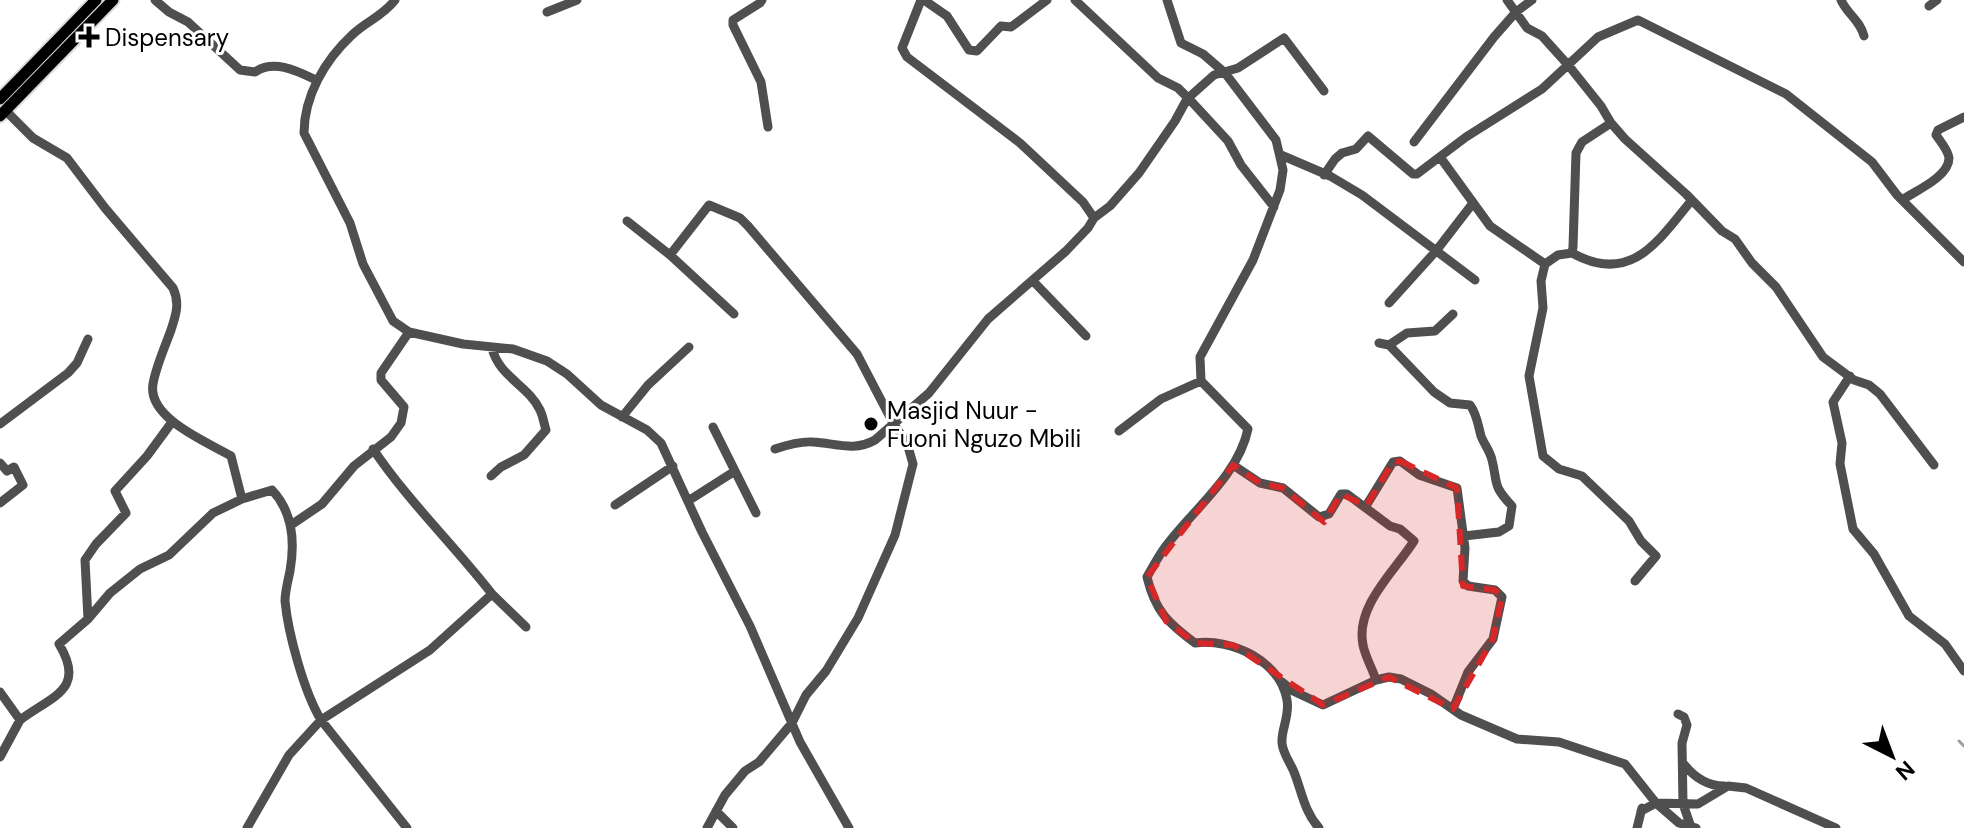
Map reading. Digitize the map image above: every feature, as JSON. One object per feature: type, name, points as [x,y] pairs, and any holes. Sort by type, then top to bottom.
[{"type":"main road","points":[[2,108],[4,84],[96,0]]},
{"type":"main road","points":[[2,108],[113,0]]},
{"type":"street","points":[[155,0],[188,22],[240,70],[255,72],[263,66],[281,66],[316,80]]},
{"type":"street","points":[[395,0],[378,18],[353,33],[316,80],[304,119],[304,133],[350,223],[357,250],[385,312],[409,332],[492,348],[513,349],[547,361],[567,374],[601,405],[647,430],[661,443],[750,626],[800,742],[849,828]]},
{"type":"street","points":[[547,12],[577,0]]},
{"type":"street","points":[[762,0],[733,20],[733,25],[761,82],[768,127]]},
{"type":"street","points":[[1047,0],[1011,27],[1001,26],[977,51],[969,50],[947,16],[922,0],[902,48],[907,57],[1020,143],[1083,202],[1094,218]]},
{"type":"street","points":[[1075,0],[1165,84],[1178,88],[1228,141],[1241,165],[1274,207]]},
{"type":"street","points":[[1167,0],[1181,43],[1203,54],[1225,73],[1276,140],[1283,170],[1280,190],[1253,260],[1200,357],[1201,381],[1248,429],[1233,465],[1162,551],[1147,577],[1151,595],[1166,621],[1195,643],[1208,641],[1233,645],[1260,661],[1293,691],[1323,705],[1376,680],[1389,677],[1401,679],[1453,709],[1517,739],[1559,742],[1625,764],[1679,823],[1694,827]]},
{"type":"street","points":[[1507,0],[1527,28],[1542,36],[1569,66],[1611,123],[1722,231],[1735,239],[1752,263],[1776,287],[1823,357],[1880,394],[1934,465]]},
{"type":"street","points":[[1414,142],[1494,37],[1516,12],[1532,0]]},
{"type":"street","points":[[1841,0],[1845,10],[1861,26],[1864,36]]},
{"type":"street","points":[[1324,175],[1335,159],[1342,153],[1351,153],[1368,136],[1413,174],[1542,89],[1598,37],[1638,20],[1786,94],[1872,162],[1902,200],[1962,256]]},
{"type":"street","points":[[775,449],[813,442],[840,447],[866,445],[893,423],[941,379],[988,319],[1033,281],[1083,234],[1094,218],[1110,206],[1139,173],[1187,99],[1214,75],[1225,73],[1284,38],[1324,91]]},
{"type":"street","points":[[2,108],[33,138],[67,158],[173,288],[178,299],[176,313],[152,386],[155,404],[172,422],[231,456],[242,499]]},
{"type":"street","points":[[1902,200],[1946,169],[1947,151],[1936,135],[1938,130],[1964,117]]},
{"type":"street","points":[[1572,253],[1576,153],[1582,142],[1611,123]]},
{"type":"street","points":[[1281,155],[1362,195],[1475,280]]},
{"type":"street","points":[[1440,157],[1490,226],[1545,264]]},
{"type":"street","points":[[1635,581],[1656,556],[1641,541],[1629,521],[1582,476],[1559,469],[1543,456],[1529,376],[1543,308],[1541,281],[1545,264],[1558,255],[1572,253],[1589,263],[1623,264],[1638,259],[1691,201]]},
{"type":"street","points":[[1389,303],[1436,251],[1473,203]]},
{"type":"street","points":[[670,255],[709,205],[740,218],[857,354],[893,423],[907,443],[913,464],[895,535],[858,618],[826,671],[806,695],[792,723],[759,762],[745,771],[707,828]]},
{"type":"street","points":[[627,221],[670,255],[734,314]]},
{"type":"street","points":[[1033,281],[1086,336]]},
{"type":"street","points":[[1453,314],[1435,331],[1407,333],[1384,344],[1434,392],[1450,403],[1470,405],[1475,411],[1482,440],[1492,459],[1494,482],[1512,506],[1509,526],[1499,532],[1464,536]]},
{"type":"street","points":[[291,525],[322,504],[354,466],[391,437],[405,416],[404,407],[381,380],[381,373],[409,332]]},
{"type":"street","points":[[0,424],[68,373],[77,363],[88,339]]},
{"type":"street","points":[[622,417],[648,385],[689,347]]},
{"type":"street","points":[[491,476],[524,455],[546,430],[540,410],[495,361],[492,348]]},
{"type":"street","points":[[1850,376],[1833,402],[1842,443],[1840,464],[1853,529],[1874,554],[1909,616],[1945,644],[1964,671]]},
{"type":"street","points":[[1119,431],[1161,399],[1201,381]]},
{"type":"street","points":[[88,619],[85,560],[126,513],[115,491],[172,422]]},
{"type":"street","points":[[713,427],[756,513]]},
{"type":"street","points":[[373,449],[394,481],[448,539],[492,594],[526,627]]},
{"type":"street","points":[[1366,506],[1393,462],[1400,461],[1419,475],[1457,488],[1464,536],[1463,581],[1468,586],[1495,590],[1502,597],[1493,639],[1468,672],[1453,709]]},
{"type":"street","points":[[0,463],[7,471],[14,467],[23,485],[0,503]]},
{"type":"street","points":[[1233,465],[1260,483],[1283,488],[1319,517],[1329,514],[1341,494],[1347,494],[1414,541],[1368,605],[1362,629],[1363,644],[1376,680]]},
{"type":"street","points":[[615,505],[673,466]]},
{"type":"street","points":[[688,501],[735,471]]},
{"type":"street","points":[[0,757],[20,720],[70,680],[69,661],[59,644],[88,619],[110,593],[140,569],[169,555],[213,513],[242,499],[272,490],[280,499],[291,525],[292,560],[285,600],[311,703],[321,720],[407,828]]},
{"type":"street","points":[[247,828],[289,755],[321,720],[430,650],[492,594]]},
{"type":"street","points":[[1282,682],[1288,711],[1281,738],[1284,752],[1304,804],[1319,828]]},
{"type":"street","points":[[0,692],[20,720]]},
{"type":"street","points":[[1678,714],[1684,717],[1687,725],[1682,743],[1683,804],[1694,827]]},
{"type":"street","points":[[1683,762],[1703,781],[1717,786],[1746,788],[1836,828]]},
{"type":"street","points":[[1654,799],[1698,804],[1728,786]]},
{"type":"street","points":[[1637,828],[1641,811],[1654,799]]},
{"type":"street","points":[[716,811],[733,828]]},
{"type":"highlighted area","points":[[1400,461],[1457,488],[1463,586],[1495,590],[1502,597],[1493,639],[1453,709],[1389,677],[1323,705],[1233,645],[1195,643],[1166,621],[1147,577],[1233,465],[1260,483],[1283,488],[1324,522],[1341,494],[1366,506],[1393,462]]},
{"type":"waterway","points":[[1959,741],[1964,746]]},
{"type":"place","name":"Dispensary","points":[[89,37]]},
{"type":"place","name":"Masjid Nuur - Fuoni Nguzo Mbili","points":[[871,424]]}]
